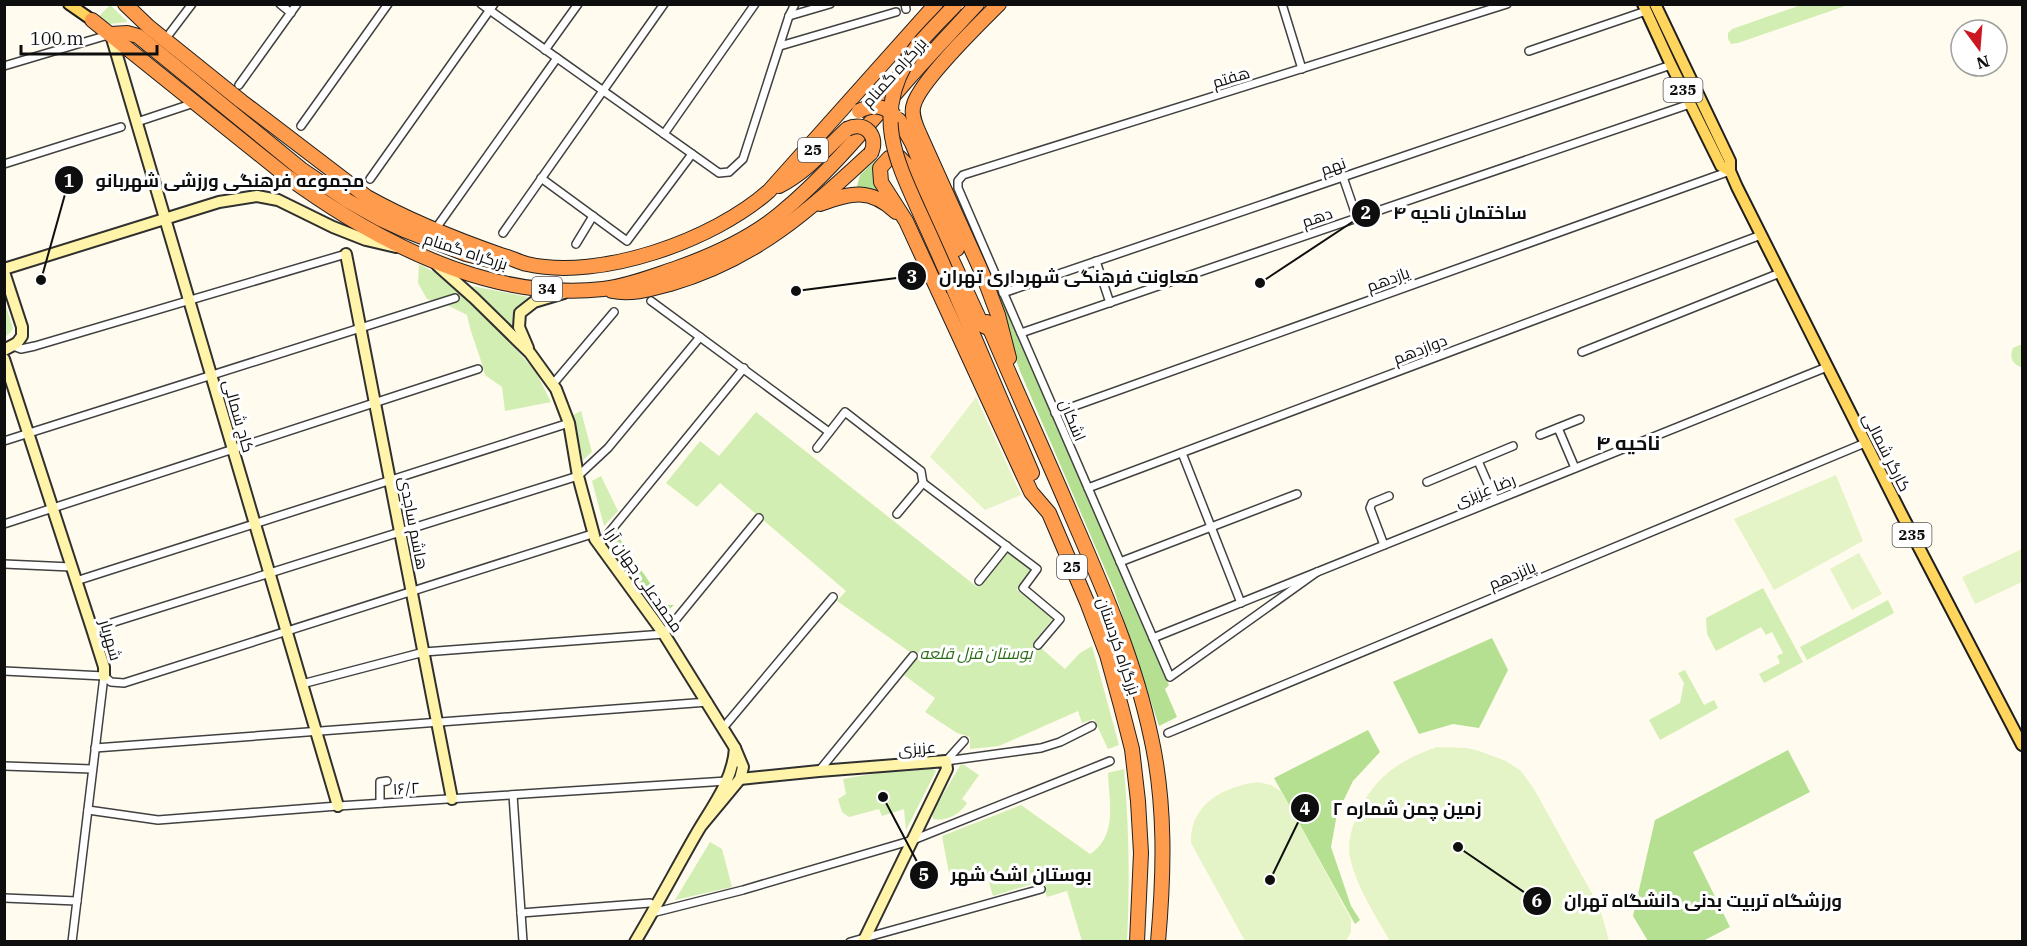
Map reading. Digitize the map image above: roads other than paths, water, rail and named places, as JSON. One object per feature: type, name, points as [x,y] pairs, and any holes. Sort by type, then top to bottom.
[{"type":"highway","name":"بزرگراه گمنام","points":[[125,4],[149,27],[368,197],[434,230],[526,264],[578,267],[603,264],[660,251],[712,229],[755,203],[769,191],[936,4]]},
{"type":"highway","name":"25","points":[[956,4],[918,46],[906,63],[893,93],[890,123],[895,155],[1048,513]]},
{"type":"highway","name":"بزرگراه گمنام","points":[[92,20],[312,195],[374,232],[432,261],[486,279],[538,288],[578,290],[604,289],[647,279],[710,255],[747,237],[780,214],[844,153],[977,4]]},
{"type":"highway","points":[[999,4],[925,85],[914,103],[913,112],[920,135],[970,244],[998,315],[1007,346],[1013,381]]},
{"type":"highway","points":[[111,34],[127,33],[138,36],[301,169],[371,215],[466,254],[498,262],[526,264]]},
{"type":"highway","name":"25","points":[[769,191],[793,171],[843,118],[870,107],[882,107],[890,111],[899,120],[912,143],[990,329]]},
{"type":"highway","points":[[604,289],[637,292],[701,274],[752,249],[778,233],[812,207],[871,153],[874,143],[871,133],[857,126],[847,129],[791,180],[769,191]]},
{"type":"highway","name":"بزرگراه کردستان","points":[[1137,942],[1141,853],[1138,801],[1132,749],[1107,655],[1087,602],[1048,513],[1031,492],[906,221],[880,177],[882,165],[894,156],[902,159],[909,167],[982,325],[990,329],[1108,598],[1138,686],[1151,738],[1160,801],[1161,909],[1158,942]]},
{"type":"highway","points":[[812,207],[848,195],[866,194],[882,200],[906,221]]},
{"type":"main road","name":"34","points":[[69,4],[92,20]]},
{"type":"main road","name":"کارگر شمالی","points":[[1648,7],[1671,65],[1686,85],[1690,104],[1721,166],[1730,171]]},
{"type":"main road","name":"کارگر شمالی","points":[[1648,7],[1686,85],[1730,161],[1730,171],[1761,235],[1865,443],[2022,745]]},
{"type":"street","points":[[170,33],[192,4]]},
{"type":"street","points":[[280,4],[291,13]]},
{"type":"street","points":[[239,85],[297,4]]},
{"type":"street","points":[[301,126],[388,4]]},
{"type":"street","points":[[481,4],[491,8],[545,50],[719,173],[729,172],[743,159],[789,16],[795,4]]},
{"type":"street","points":[[545,50],[578,4]]},
{"type":"street","points":[[503,233],[664,4]]},
{"type":"street","points":[[664,134],[755,4]]},
{"type":"street","points":[[789,16],[830,4]]},
{"type":"street","points":[[1282,4],[1302,69]]},
{"type":"street","name":"هفتم","points":[[963,175],[1507,4]]},
{"type":"street","points":[[1529,51],[1648,7]]},
{"type":"street","points":[[370,179],[491,8]]},
{"type":"street","points":[[780,46],[896,12]]},
{"type":"street","points":[[4,66],[111,34]]},
{"type":"street","name":"کاج شمالی","points":[[111,34],[338,806]]},
{"type":"street","points":[[439,224],[557,58]]},
{"type":"street","name":"نهم","points":[[1003,292],[1671,65]]},
{"type":"street","points":[[137,122],[196,102]]},
{"type":"street","name":"دهم","points":[[1021,333],[1690,104]]},
{"type":"street","points":[[4,164],[121,127]]},
{"type":"street","points":[[541,178],[627,241],[692,154]]},
{"type":"street","name":"یازدهم","points":[[1055,413],[1730,171]]},
{"type":"street","name":"اشکان","points":[[963,175],[959,179],[958,188],[1170,677],[1317,572]]},
{"type":"street","points":[[1342,177],[1357,218]]},
{"type":"street","points":[[9,348],[19,341],[22,331],[4,271],[219,202],[257,196],[278,200],[333,227],[366,240],[414,252]]},
{"type":"street","points":[[576,244],[592,216]]},
{"type":"street","name":"دوازدهم","points":[[1088,488],[1761,235]]},
{"type":"street","points":[[9,348],[21,349],[34,346],[346,254]]},
{"type":"street","name":"هاشم ساجدی","points":[[346,254],[452,799]]},
{"type":"street","points":[[432,261],[530,353]]},
{"type":"street","points":[[1096,261],[1110,303]]},
{"type":"street","points":[[1582,352],[1780,273]]},
{"type":"street","points":[[530,353],[519,327],[518,316],[522,309],[534,302],[578,290]]},
{"type":"street","points":[[4,441],[454,298]]},
{"type":"street","points":[[651,301],[829,432]]},
{"type":"street","points":[[553,384],[614,312]]},
{"type":"street","points":[[92,629],[578,476],[608,448],[700,337]]},
{"type":"street","name":"محمدعلی جهان آرا","points":[[530,353],[553,384],[569,423],[578,476],[592,534],[664,634],[708,702],[735,748],[743,767],[740,779]]},
{"type":"street","name":"شهریار","points":[[4,359],[104,672],[72,942]]},
{"type":"street","name":"رضا عزیزی","points":[[1153,638],[1827,366]]},
{"type":"street","points":[[4,524],[478,369]]},
{"type":"street","points":[[598,545],[744,369]]},
{"type":"street","points":[[817,448],[845,412],[921,471],[923,483],[1038,569],[1023,588],[1060,619],[1038,645]]},
{"type":"street","points":[[1540,435],[1580,419]]},
{"type":"street","points":[[76,581],[569,423]]},
{"type":"street","points":[[1558,428],[1575,468]]},
{"type":"street","name":"پانزدهم","points":[[1168,733],[1865,443]]},
{"type":"street","points":[[1427,482],[1513,446]]},
{"type":"street","points":[[1182,453],[1241,603]]},
{"type":"street","points":[[1478,461],[1495,500]]},
{"type":"street","points":[[897,514],[923,483]]},
{"type":"street","points":[[1120,562],[1298,494]]},
{"type":"street","points":[[1384,545],[1370,508],[1372,503],[1389,496]]},
{"type":"street","points":[[302,684],[424,652],[664,634],[759,518]]},
{"type":"street","points":[[4,671],[104,672],[111,682],[124,683],[592,534]]},
{"type":"street","points":[[979,581],[1007,546]]},
{"type":"street","points":[[4,564],[71,567]]},
{"type":"street","points":[[723,728],[833,597]]},
{"type":"street","points":[[819,771],[913,656]]},
{"type":"street","points":[[95,748],[708,702]]},
{"type":"street","name":"عزیزی","points":[[740,779],[946,761],[1047,746],[1092,726]]},
{"type":"street","points":[[864,939],[948,769],[946,761],[964,741]]},
{"type":"street","points":[[635,942],[651,908],[727,781],[735,748]]},
{"type":"street","points":[[521,913],[651,908],[743,890],[913,840],[1110,761]]},
{"type":"street","points":[[4,766],[92,769]]},
{"type":"street","points":[[701,826],[740,779]]},
{"type":"street","points":[[380,803],[380,782],[387,781]]},
{"type":"street","name":"۱۶/۲","points":[[88,810],[158,820],[727,781]]},
{"type":"street","points":[[513,795],[524,942]]},
{"type":"street","points":[[850,942],[1041,889]]},
{"type":"street","points":[[4,898],[77,901]]},
{"type":"place","name":"مجموعه فرهنگی ورزشی شهربانو","points":[[41,280]]},
{"type":"place","name":"ساختمان ناحیه ۴","points":[[1260,283]]},
{"type":"place","name":"معاونت فرهنگی شهرداری تهران","points":[[796,291]]},
{"type":"place","name":"بوستان اشک شهر","points":[[883,797]]},
{"type":"place","name":"ورزشگاه تربیت بدنی دانشگاه تهران","points":[[1458,847]]},
{"type":"place","name":"زمین چمن شماره ۲","points":[[1270,880]]},
{"type":"district","name":"ناحیه ۴","points":[[1628,443]]},
{"type":"park label","name":"بوستان قزل قلعه","points":[[976,653]]}]
